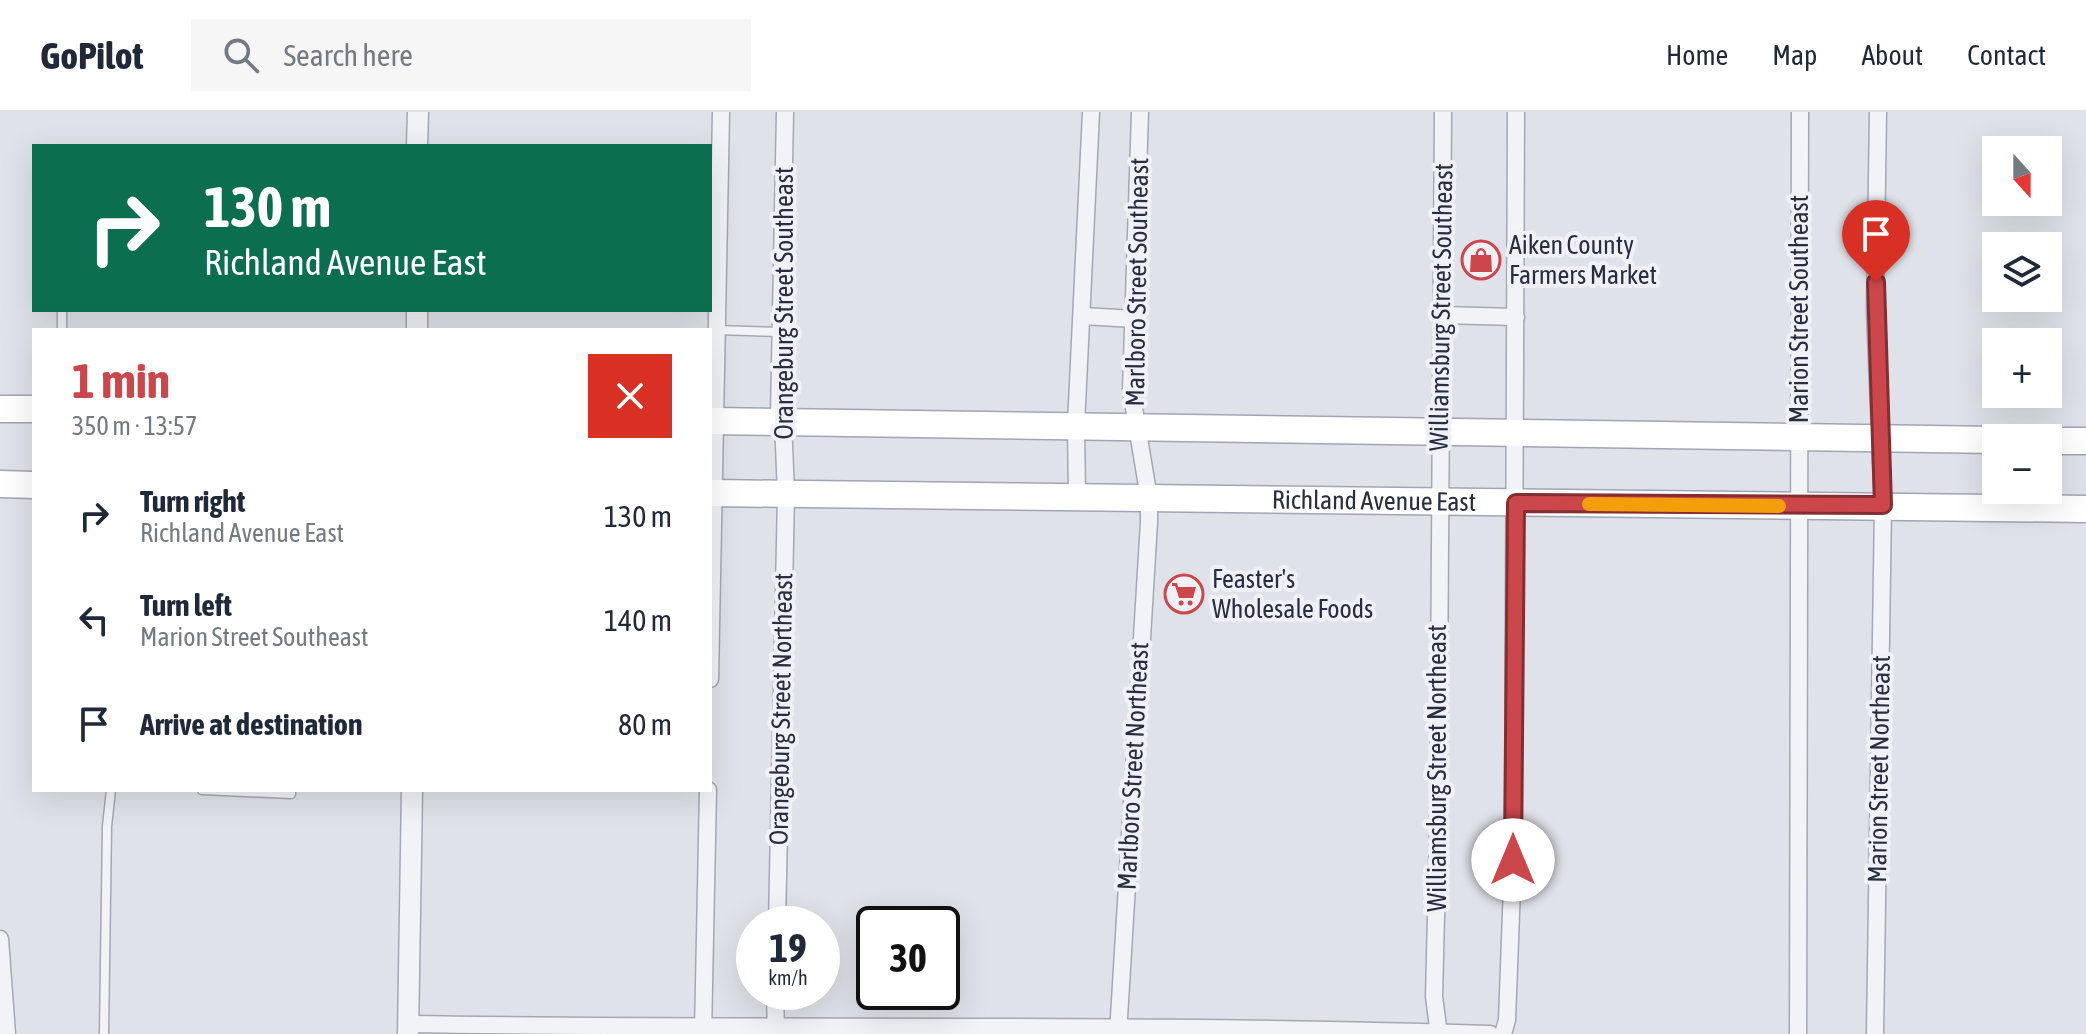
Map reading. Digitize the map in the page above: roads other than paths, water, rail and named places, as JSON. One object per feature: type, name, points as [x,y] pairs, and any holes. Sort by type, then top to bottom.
[{"type":"main road","points":[[0,409],[32,409]]},
{"type":"main road","points":[[712,421],[1982,440]]},
{"type":"main road","points":[[2062,441],[2086,441]]},
{"type":"main road","points":[[0,484],[32,485]]},
{"type":"main road","name":"Richland Avenue East","points":[[712,493],[2086,509]]},
{"type":"street","points":[[417,144],[418,112]]},
{"type":"street","points":[[712,493],[721,112]]},
{"type":"street","name":"Orangeburg Street Southeast","points":[[785,112],[779,415],[783,421],[786,494]]},
{"type":"street","name":"Marlboro Street Southeast","points":[[1077,497],[1076,425],[1091,112]]},
{"type":"street","name":"Marlboro Street Southeast","points":[[1140,112],[1131,390],[1149,498]]},
{"type":"street","name":"Williamsburg Street Southeast","points":[[1438,502],[1443,112]]},
{"type":"street","points":[[1503,1034],[1507,1020],[1511,954],[1516,112]]},
{"type":"street","name":"Marion Street Southeast","points":[[1800,112],[1802,506]]},
{"type":"street","points":[[1878,112],[1875,312],[1883,505]]},
{"type":"street","points":[[1441,315],[1516,317]]},
{"type":"street","points":[[1083,316],[1134,319]]},
{"type":"street","name":"Orangeburg Street Northeast","points":[[777,906],[786,494]]},
{"type":"street","name":"Marlboro Street Northeast","points":[[1118,1031],[1149,498]]},
{"type":"street","name":"Williamsburg Street Northeast","points":[[1438,502],[1438,833],[1434,997],[1439,1033]]},
{"type":"street","name":"Marion Street Northeast","points":[[1875,1034],[1883,505]]},
{"type":"street","points":[[1798,1034],[1802,506]]},
{"type":"street","points":[[412,792],[408,1029],[1490,1034]]},
{"type":"street","points":[[703,1032],[708,792]]},
{"type":"street","points":[[0,939],[7,1034]]},
{"type":"street","points":[[775,1010],[776,1032]]},
{"type":"lane","points":[[716,330],[782,332]]},
{"type":"lane","points":[[104,1034],[107,826],[111,792]]},
{"type":"lane","points":[[250,792],[291,792]]},
{"type":"place","name":"Aiken County Farmers Market","points":[[1481,260]]},
{"type":"place","name":"Feaster's Wholesale Foods","points":[[1184,594]]}]
